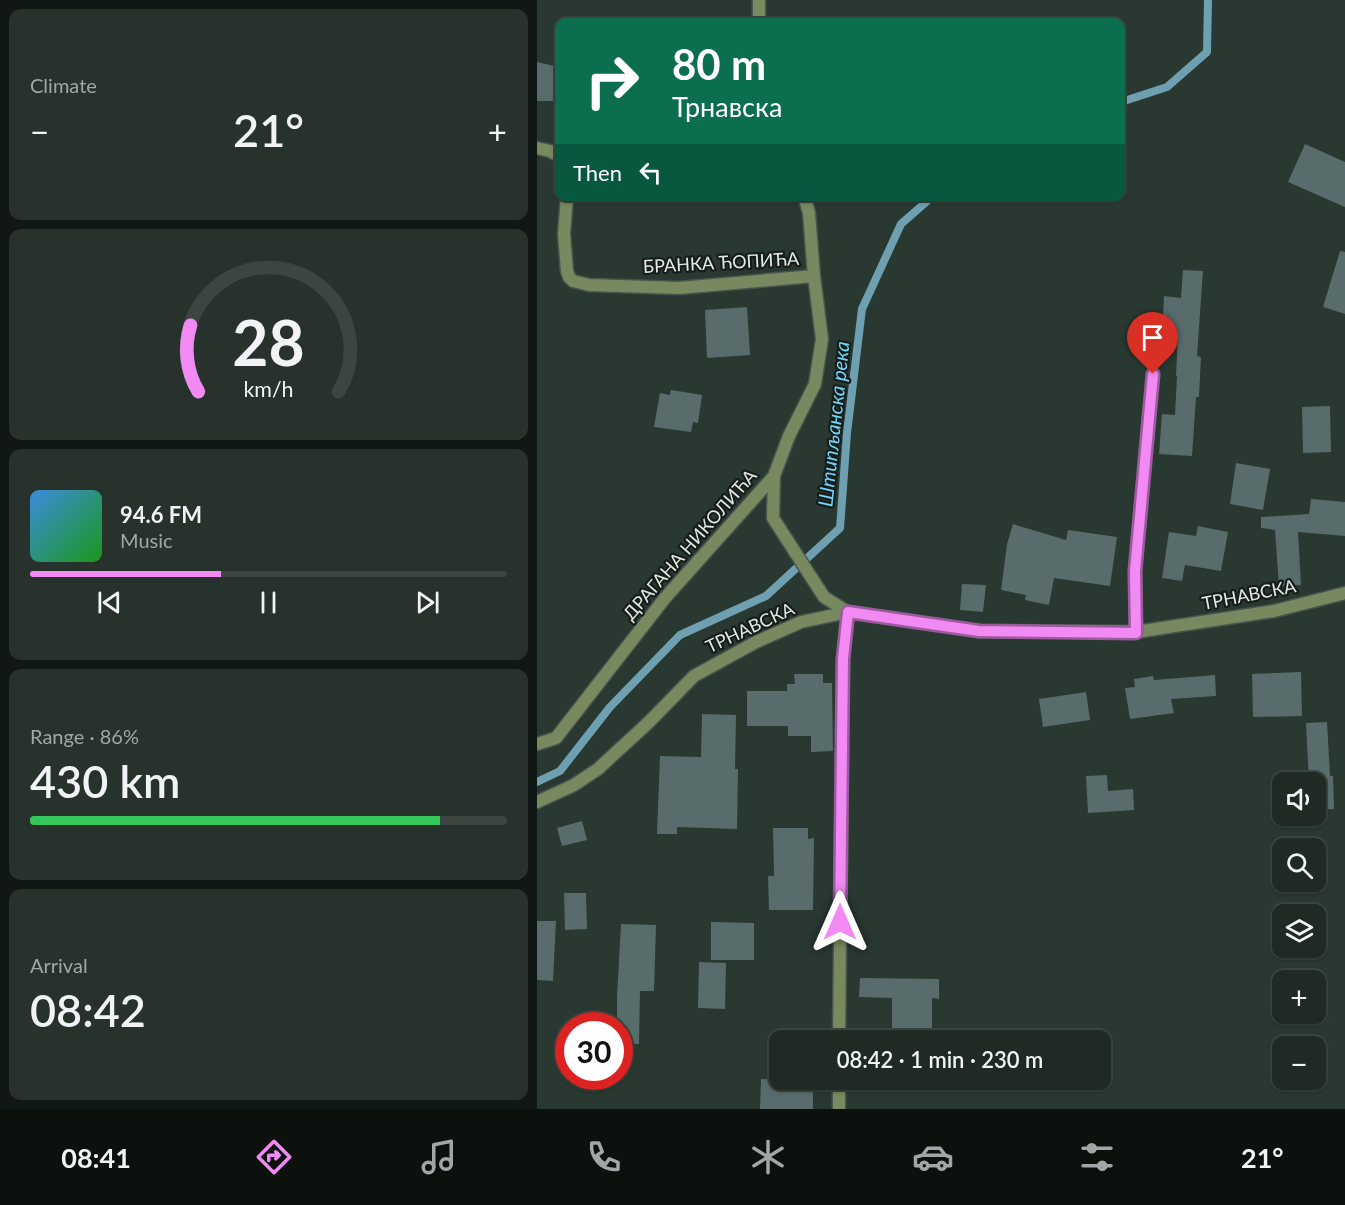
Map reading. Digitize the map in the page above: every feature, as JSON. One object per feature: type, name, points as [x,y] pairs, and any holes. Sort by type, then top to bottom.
[{"type":"street","points":[[759,0],[759,18]]},
{"type":"street","points":[[537,148],[555,154]]},
{"type":"street","name":"БРАНКА ЋОПИЋА","points":[[567,201],[564,234],[567,271],[573,281],[589,285],[679,288],[814,276]]},
{"type":"street","name":"ДРАГАНА НИКОЛИЋА","points":[[537,744],[556,738],[666,598],[774,476],[789,436],[815,384],[822,339],[809,213],[805,201]]},
{"type":"street","points":[[1136,633],[1135,571],[1153,374]]},
{"type":"street","points":[[774,476],[774,518],[824,597],[848,612],[843,659],[839,1030]]},
{"type":"street","name":"ТРНАВСКА","points":[[537,802],[574,785],[598,769],[694,676],[756,642],[801,622],[848,612],[979,631],[1136,633],[1274,611],[1345,593]]},
{"type":"street","points":[[839,1090],[839,1109]]},
{"type":"building","points":[[537,62],[555,66],[555,101],[537,101]]},
{"type":"building","points":[[1305,144],[1345,162],[1345,207],[1288,182]]},
{"type":"building","points":[[1340,251],[1345,252],[1345,314],[1323,307]]},
{"type":"building","points":[[1183,270],[1203,271],[1197,356],[1201,357],[1199,397],[1196,397],[1192,456],[1159,454],[1162,414],[1175,415],[1177,376],[1178,334],[1162,333],[1164,296],[1181,298]]},
{"type":"building","points":[[747,307],[750,355],[707,358],[705,310]]},
{"type":"building","points":[[671,390],[702,395],[698,423],[693,422],[691,432],[654,427],[660,393],[670,395]]},
{"type":"building","points":[[1330,406],[1331,452],[1303,453],[1302,407]]},
{"type":"building","points":[[1236,463],[1270,469],[1263,510],[1230,504]]},
{"type":"building","points":[[1311,499],[1345,502],[1345,536],[1298,532],[1301,585],[1279,586],[1275,530],[1261,528],[1261,517],[1309,514]]},
{"type":"building","points":[[1013,524],[1066,540],[1068,530],[1117,537],[1110,586],[1054,578],[1049,605],[1025,600],[1026,595],[1001,590],[1007,544]]},
{"type":"building","points":[[1198,526],[1228,532],[1221,571],[1185,565],[1182,581],[1162,578],[1169,532],[1196,536]]},
{"type":"building","points":[[962,584],[986,585],[983,612],[960,610]]},
{"type":"building","points":[[1301,672],[1302,716],[1253,717],[1252,674]]},
{"type":"building","points":[[794,674],[823,674],[823,683],[832,683],[833,751],[811,752],[811,736],[788,736],[788,726],[747,726],[747,691],[787,691],[787,684],[795,684]]},
{"type":"building","points":[[1215,675],[1216,696],[1171,699],[1174,713],[1130,719],[1125,688],[1135,687],[1134,679],[1153,676],[1154,680]]},
{"type":"building","points":[[1086,692],[1090,720],[1043,727],[1039,699]]},
{"type":"building","points":[[702,714],[736,715],[737,829],[677,827],[677,834],[657,834],[660,756],[701,757]]},
{"type":"building","points":[[1327,722],[1334,809],[1326,809],[1326,772],[1308,772],[1306,723]]},
{"type":"building","points":[[1107,775],[1108,791],[1133,789],[1134,810],[1088,813],[1086,776]]},
{"type":"building","points":[[582,821],[587,840],[562,846],[557,828]]},
{"type":"building","points":[[773,828],[808,828],[808,839],[814,838],[813,910],[769,910],[768,876],[774,876]]},
{"type":"building","points":[[564,893],[586,893],[587,929],[565,930]]},
{"type":"building","points":[[537,921],[556,921],[553,981],[537,980]]},
{"type":"building","points":[[711,922],[754,923],[754,960],[711,960]]},
{"type":"building","points":[[621,924],[656,925],[654,991],[640,991],[639,1044],[633,1044],[633,1012],[617,1012]]},
{"type":"building","points":[[699,962],[726,963],[725,1009],[698,1008]]},
{"type":"building","points":[[860,978],[939,979],[939,999],[932,998],[932,1030],[892,1030],[892,998],[859,997]]},
{"type":"building","points":[[761,1079],[769,1079],[769,1090],[813,1090],[813,1109],[760,1109]]},
{"type":"waterway","name":"Штипљанска река","points":[[1125,101],[1167,87],[1207,52],[1208,0]]},
{"type":"waterway","name":"Штипљанска река","points":[[537,782],[560,771],[610,707],[680,635],[766,596],[840,528],[847,433],[862,309],[901,224],[927,201]]},
{"type":"route","points":[[840,922],[843,659],[848,612],[979,631],[1136,633],[1135,571],[1153,374]]}]
